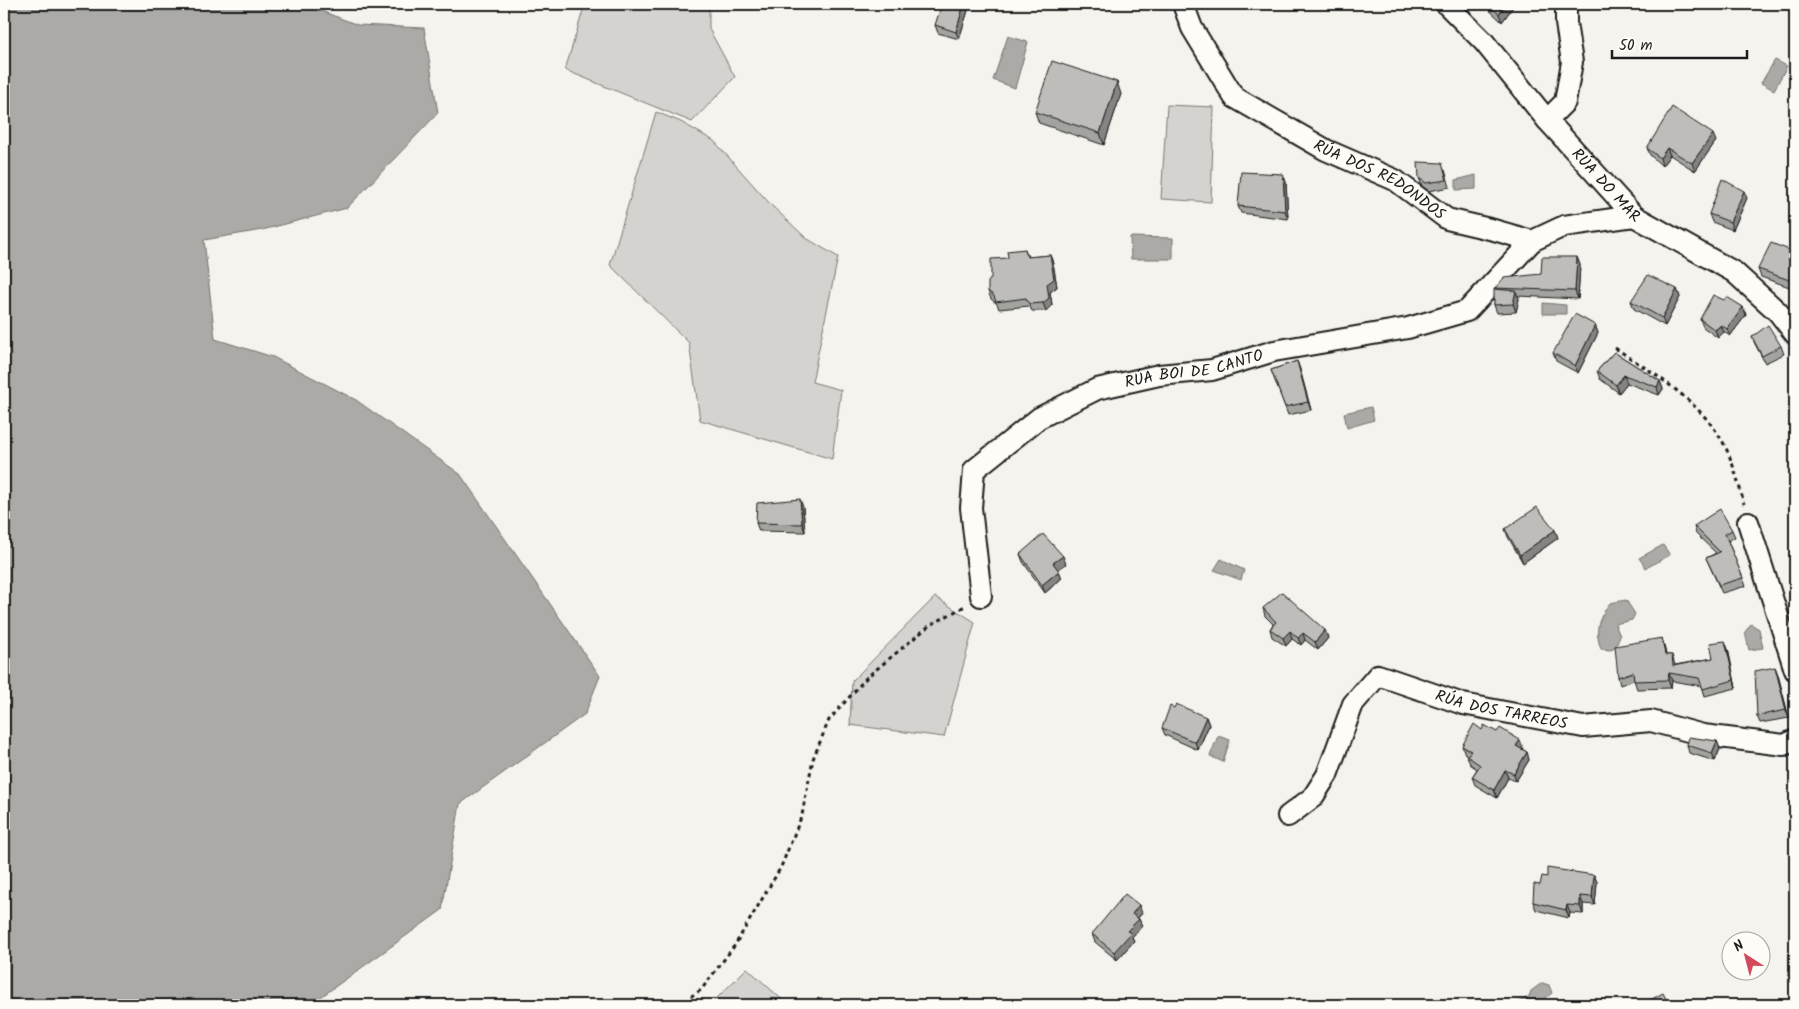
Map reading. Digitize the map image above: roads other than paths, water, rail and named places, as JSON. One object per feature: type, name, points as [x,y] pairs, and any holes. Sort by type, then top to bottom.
[{"type":"street","name":"RÚA DOS REDONDOS","points":[[1183,4],[1192,28],[1234,97],[1326,150],[1395,180],[1447,219],[1532,241]]},
{"type":"street","name":"RÚA DO MAR","points":[[1446,4],[1484,42],[1547,120],[1634,216],[1734,272],[1778,312],[1795,334]]},
{"type":"street","points":[[1547,120],[1565,102],[1572,62],[1566,23],[1566,4]]},
{"type":"street","points":[[1532,241],[1564,226],[1634,216]]},
{"type":"street","name":"RÚA BOI DE CANTO","points":[[981,596],[971,508],[974,470],[1039,418],[1097,389],[1159,374],[1212,370],[1274,351],[1408,328],[1467,311],[1532,241]]},
{"type":"street","points":[[1748,522],[1795,670]]},
{"type":"street","name":"RÚA DOS TARREOS","points":[[1288,816],[1313,797],[1328,775],[1353,704],[1378,675],[1463,704],[1583,727],[1651,721],[1703,734],[1784,746],[1795,740]]}]
